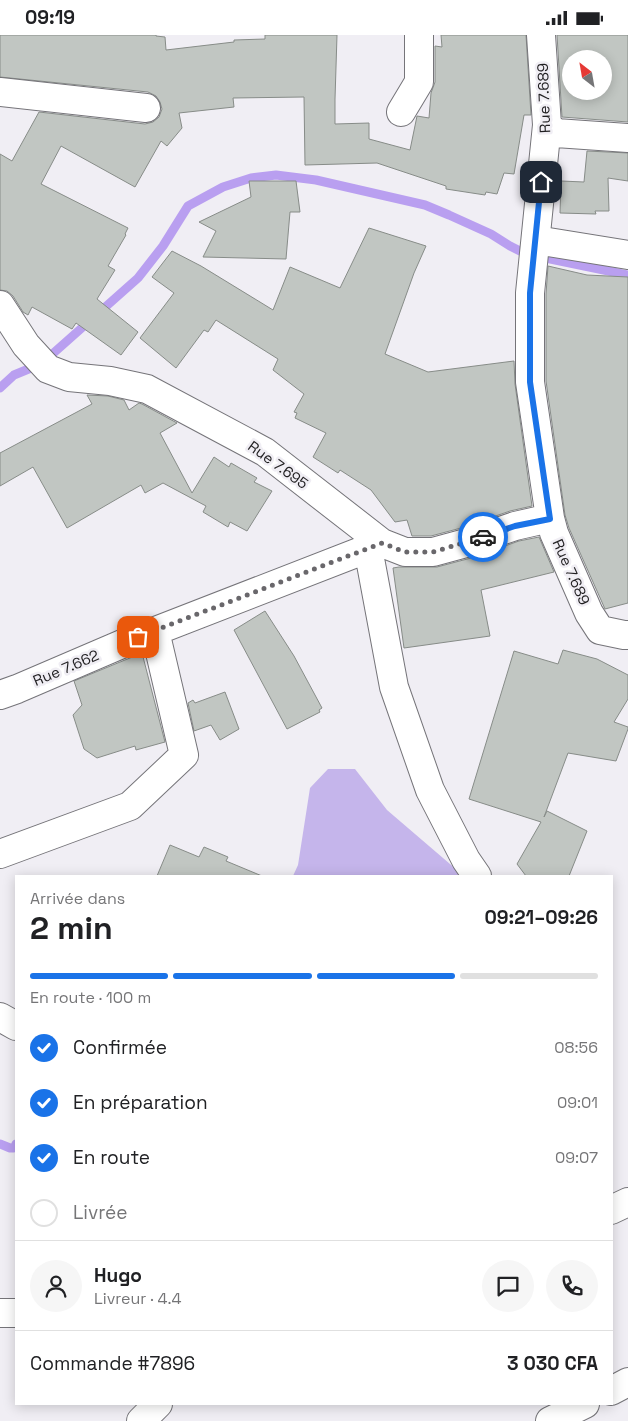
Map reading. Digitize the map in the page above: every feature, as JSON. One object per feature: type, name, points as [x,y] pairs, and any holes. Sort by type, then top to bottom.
[{"type":"street","points":[[401,112],[419,82],[419,35]]},
{"type":"street","name":"Rue 7.689","points":[[541,35],[547,125],[530,293],[530,382],[550,519],[554,533],[589,613],[600,630],[628,635]]},
{"type":"street","points":[[0,92],[146,108]]},
{"type":"street","points":[[547,125],[556,133],[628,138]]},
{"type":"street","points":[[536,239],[628,255]]},
{"type":"street","name":"Rue 7.695","points":[[0,305],[26,345],[48,369],[69,377],[110,381],[147,389],[192,412],[265,452],[375,546],[405,552],[433,552],[515,526],[550,519]]},
{"type":"street","points":[[375,546],[394,687],[430,790],[466,860],[476,875]]},
{"type":"street","name":"Rue 7.662","points":[[0,695],[155,631],[375,546]]},
{"type":"street","points":[[0,854],[130,806],[184,755],[155,631]]},
{"type":"street","points":[[0,1017],[15,1025]]},
{"type":"street","points":[[613,1209],[628,1202]]},
{"type":"street","points":[[0,1313],[15,1313]]},
{"type":"street","points":[[613,1390],[628,1383]]},
{"type":"street","points":[[141,1421],[157,1405]]},
{"type":"street","points":[[550,1421],[583,1405]]},
{"type":"shaded area","points":[[328,769],[355,769],[387,810],[463,875],[293,875],[298,865],[310,788]]},
{"type":"building","points":[[0,35],[156,35],[165,37],[166,50],[234,42],[234,40],[265,39],[265,35],[337,35],[335,124],[369,123],[369,139],[410,150],[417,116],[429,118],[431,93],[435,82],[435,46],[442,47],[441,35],[526,35],[531,115],[524,115],[514,174],[504,173],[497,194],[486,192],[485,195],[446,189],[446,186],[377,163],[305,165],[304,97],[233,98],[234,107],[179,113],[182,128],[167,146],[161,141],[135,187],[61,146],[41,184],[128,228],[108,266],[115,270],[97,299],[138,332],[121,355],[76,323],[72,329],[32,307],[28,315],[23,312],[13,296],[7,291],[0,290],[0,154],[12,161],[39,112],[145,124],[153,122],[159,117],[162,109],[160,102],[156,96],[148,92],[0,77]]},
{"type":"building","points":[[557,35],[628,35],[628,122],[562,117]]},
{"type":"building","points":[[587,151],[628,153],[628,181],[608,178],[609,211],[595,211],[596,214],[560,213],[561,181],[584,182]]},
{"type":"building","points":[[249,181],[296,181],[300,212],[290,212],[286,259],[203,257],[216,231],[199,222],[251,197]]},
{"type":"building","points":[[369,228],[426,246],[414,273],[385,354],[428,372],[514,361],[515,384],[532,506],[431,536],[412,536],[407,520],[395,522],[371,490],[340,470],[338,473],[313,457],[326,433],[295,418],[297,413],[294,412],[304,394],[273,370],[278,359],[216,320],[208,332],[204,330],[176,368],[140,338],[174,293],[152,277],[172,251],[201,266],[273,310],[290,267],[340,288]]},
{"type":"building","points":[[548,266],[587,275],[628,277],[628,603],[605,609],[565,515],[546,381],[546,294]]},
{"type":"building","points":[[87,395],[108,396],[124,400],[129,410],[139,403],[177,423],[160,433],[192,493],[214,457],[229,467],[231,463],[257,478],[254,482],[272,491],[247,531],[230,522],[228,527],[203,512],[206,506],[163,483],[145,493],[141,485],[67,528],[33,467],[0,486],[0,453],[92,404]]},
{"type":"building","points":[[539,537],[554,572],[481,590],[490,636],[404,648],[393,568],[437,567],[471,558],[519,541]]},
{"type":"building","points":[[265,611],[294,656],[322,708],[319,710],[320,712],[287,729],[234,630]]},
{"type":"building","points":[[563,650],[597,659],[628,675],[628,699],[614,722],[628,727],[628,729],[616,761],[568,753],[544,817],[547,811],[587,831],[569,875],[525,875],[517,864],[541,822],[469,799],[514,651],[558,664]]},
{"type":"building","points":[[142,653],[165,742],[136,750],[135,746],[97,758],[84,749],[73,715],[82,705],[74,681]]},
{"type":"building","points":[[225,692],[239,729],[220,740],[211,725],[194,731],[188,703],[193,700],[195,703]]},
{"type":"building","points":[[170,845],[199,857],[204,847],[228,857],[226,861],[260,875],[157,875]]},
{"type":"waterway","points":[[49,357],[138,278],[163,246],[188,206],[223,187],[251,178],[276,175],[316,180],[425,205],[491,234],[522,252]]},
{"type":"waterway","points":[[536,256],[628,275]]},
{"type":"waterway","points":[[0,388],[14,375],[31,368]]},
{"type":"waterway","points":[[0,1144],[10,1148],[15,1146]]},
{"type":"way so far","points":[[138,637],[382,543],[405,552],[433,552],[483,537]]},
{"type":"route","points":[[483,537],[515,526],[550,519],[530,382],[530,293],[541,182]]}]
